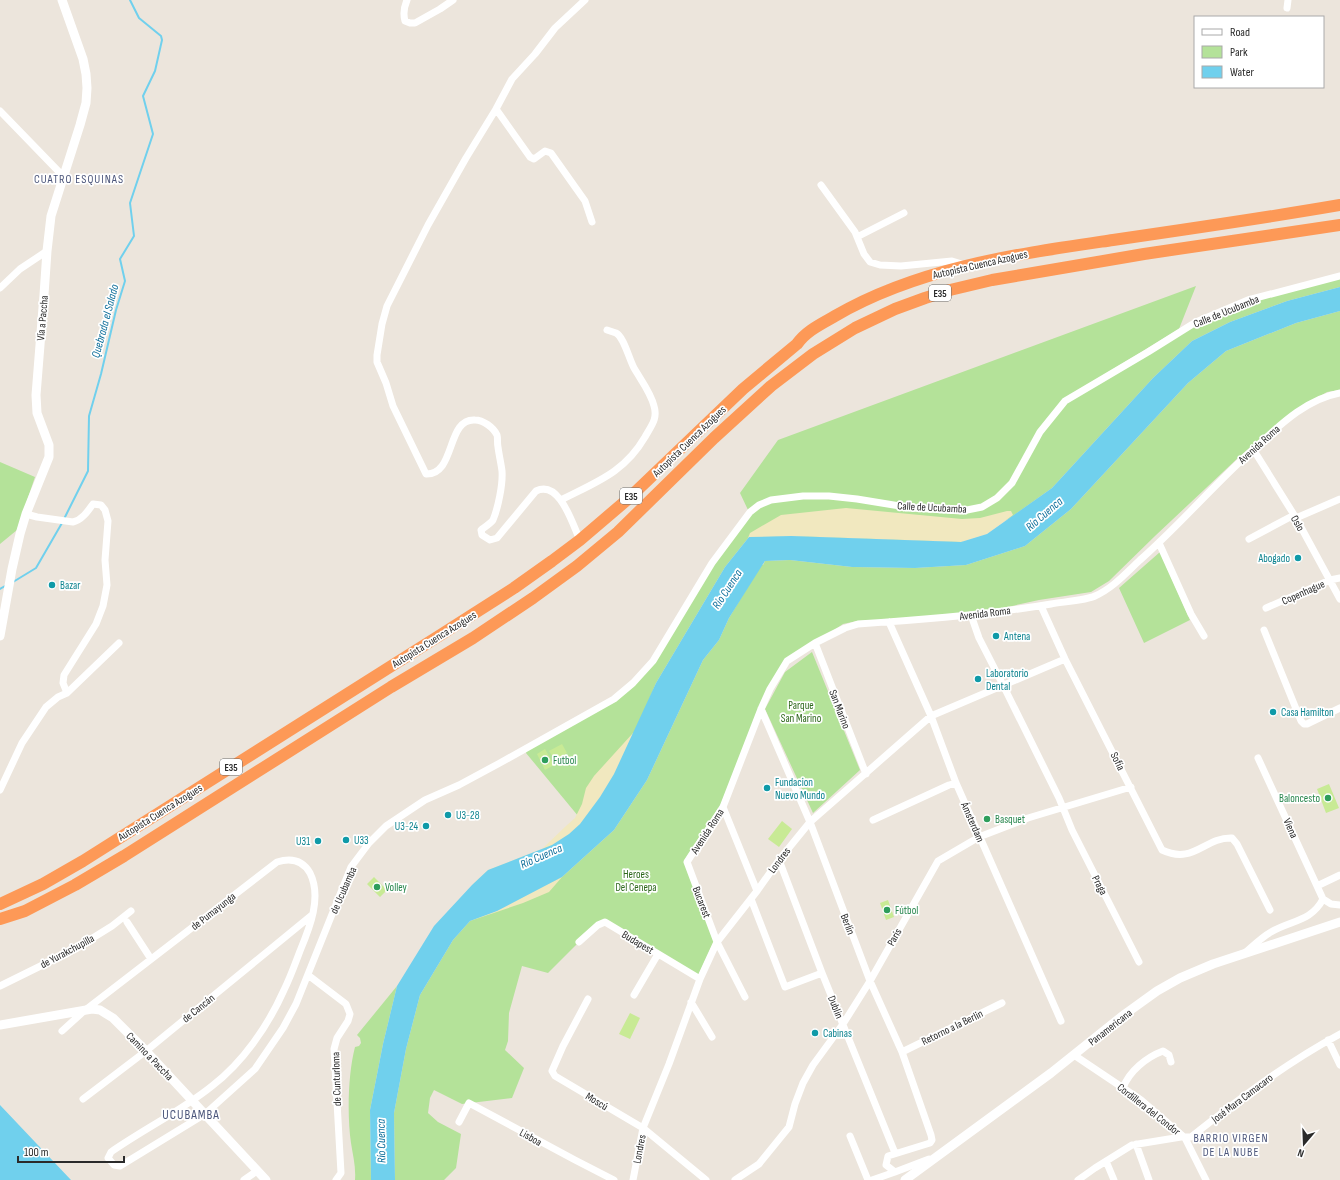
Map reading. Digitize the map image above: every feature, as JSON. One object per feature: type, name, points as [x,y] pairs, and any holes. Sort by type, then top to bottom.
[{"type":"highway","name":"Autopista Cuenca Azogues","points":[[0,904],[43,884],[100,850],[496,600],[552,562],[634,493],[743,389],[797,344],[802,336],[838,314],[872,297],[926,276],[967,266],[1066,247],[1340,205]]},
{"type":"highway","name":"Autopista Cuenca Azogues","points":[[0,919],[25,911],[124,856],[391,687],[473,638],[533,598],[577,566],[618,532],[714,438],[771,386],[813,354],[855,328],[909,303],[950,290],[985,282],[1144,254],[1340,225]]},
{"type":"highway","points":[[0,929],[25,911]]},
{"type":"main road","name":"Vía a Paccha","points":[[0,636],[20,534],[26,514],[49,457],[49,445],[37,413],[36,395],[47,251],[51,216],[86,103],[87,88],[83,58],[62,0]]},
{"type":"main road","name":"Panamericana","points":[[905,1180],[1074,1055],[1156,991],[1180,978],[1213,964],[1340,922]]},
{"type":"main road","name":"Camino a Paccha","points":[[0,1024],[92,1009],[100,1010],[113,1018],[146,1051],[266,1180]]},
{"type":"street","points":[[407,0],[404,8],[404,19],[410,23],[414,23],[440,10],[453,0]]},
{"type":"street","points":[[580,540],[568,511],[561,500],[554,493],[545,489],[539,490],[532,496],[497,538],[490,540],[482,535],[481,530],[492,521],[501,488],[502,473],[497,436],[485,422],[474,420],[465,421],[458,429],[451,449],[440,470],[432,474],[426,474],[393,406],[386,383],[377,362],[377,355],[382,324],[387,306],[428,225],[512,79],[535,54],[555,28],[585,0]]},
{"type":"street","points":[[1287,8],[1288,0]]},
{"type":"street","points":[[496,109],[530,157],[534,159],[545,151],[550,153],[585,201],[592,222]]},
{"type":"street","points":[[0,111],[63,176]]},
{"type":"street","points":[[820,185],[855,232],[864,254],[870,262],[880,265],[901,266],[952,261],[967,266]]},
{"type":"street","points":[[857,237],[904,213]]},
{"type":"street","points":[[0,288],[20,268],[47,251]]},
{"type":"street","name":"Calle de Ucubamba","points":[[614,699],[633,683],[653,661],[712,564],[750,512],[759,505],[771,500],[803,496],[829,496],[912,508],[962,511],[982,507],[997,498],[1012,483],[1040,432],[1066,401],[1196,322],[1248,300],[1340,276]]},
{"type":"street","points":[[561,500],[606,478],[628,461],[654,424],[654,406],[630,361],[623,342],[617,334],[607,330]]},
{"type":"street","name":"Avenida Roma","points":[[687,862],[723,807],[761,709],[770,689],[787,661],[845,628],[858,624],[971,615],[1041,606],[1094,597],[1114,584],[1159,543],[1235,466],[1285,420],[1310,404],[1328,395],[1340,393]]},
{"type":"street","name":"Oslo","points":[[1253,449],[1295,517],[1340,599]]},
{"type":"street","points":[[1249,539],[1295,517],[1340,499]]},
{"type":"street","points":[[26,514],[70,522],[77,521],[86,514],[93,504],[101,505],[104,508],[108,521],[105,560],[107,584],[103,606],[96,624],[64,675],[63,683],[67,693]]},
{"type":"street","points":[[1159,543],[1191,614],[1204,636]]},
{"type":"street","name":"Copenhague","points":[[1266,608],[1330,580],[1340,578]]},
{"type":"street","name":"Sofía","points":[[1041,606],[1065,659],[1162,850],[1170,854],[1183,855],[1192,853],[1225,838],[1232,838],[1237,844],[1270,910]]},
{"type":"street","name":"Praga","points":[[971,615],[979,638],[1063,807],[1072,830],[1139,962]]},
{"type":"street","name":"Ámsterdam","points":[[889,622],[931,716],[956,783],[1061,1021]]},
{"type":"street","points":[[1264,630],[1301,721],[1304,724],[1307,724],[1340,709]]},
{"type":"street","points":[[0,790],[22,743],[46,707],[58,697],[67,693],[119,643]]},
{"type":"street","name":"San Marino","points":[[815,644],[866,774]]},
{"type":"street","name":"Londres","points":[[633,1180],[643,1128],[700,979],[718,942],[779,860],[810,822],[931,716],[1065,659]]},
{"type":"street","name":"de Ucubamba","points":[[192,1101],[111,1152],[108,1158],[114,1166],[120,1166],[206,1114],[255,1069],[283,1028],[296,1004],[351,867],[369,843],[386,826],[425,800],[471,778],[614,699]]},
{"type":"street","name":"Berlín","points":[[761,709],[810,822],[870,981],[902,1052],[932,1140],[930,1143],[895,1153]]},
{"type":"street","name":"Viena","points":[[1258,758],[1323,899]]},
{"type":"street","points":[[873,820],[910,802],[956,783]]},
{"type":"street","name":"Paris","points":[[734,1180],[759,1164],[789,1127],[795,1104],[814,1065],[843,1024],[870,981],[938,861],[979,836],[1063,807],[1131,787]]},
{"type":"street","points":[[723,807],[757,891]]},
{"type":"street","name":"de Pumayunga","points":[[62,1031],[84,1011],[276,862],[287,859],[296,860],[307,867],[312,877],[316,889],[316,902],[304,942],[284,991],[265,1025],[246,1053],[213,1086],[192,1101]]},
{"type":"street","name":"Dublin","points":[[779,860],[822,973],[895,1153]]},
{"type":"street","name":"Bucarest","points":[[687,862],[718,942],[745,997]]},
{"type":"street","points":[[1317,886],[1340,875]]},
{"type":"street","points":[[751,899],[785,987],[822,973]]},
{"type":"street","points":[[1243,954],[1270,932],[1302,919],[1312,913],[1319,907],[1323,899],[1331,904],[1340,905]]},
{"type":"street","name":"de Yurakchupilla","points":[[0,986],[75,949],[112,926],[131,911]]},
{"type":"street","name":"de Cancán","points":[[83,1099],[146,1051],[312,915]]},
{"type":"street","points":[[127,922],[151,959]]},
{"type":"street","name":"Budapest","points":[[579,942],[598,925],[606,922],[700,979]]},
{"type":"street","points":[[634,995],[658,954]]},
{"type":"street","name":"de Cunturloma","points":[[308,975],[346,1004],[350,1014],[348,1021],[337,1038],[334,1049],[341,1173],[336,1180]]},
{"type":"street","name":"Moscú","points":[[588,999],[563,1046],[552,1071],[553,1073],[555,1076],[643,1128],[706,1180]]},
{"type":"street","points":[[691,1002],[712,1037]]},
{"type":"street","name":"Retorno a la Berlin","points":[[902,1052],[1002,1003]]},
{"type":"street","name":"José Mara Camacaro","points":[[1078,1180],[1106,1161],[1136,1144],[1181,1137],[1191,1137],[1271,1076],[1340,1034]]},
{"type":"street","points":[[1328,1040],[1340,1066]]},
{"type":"street","points":[[1123,1088],[1126,1080],[1136,1069],[1155,1054],[1163,1051],[1169,1055],[1172,1062]]},
{"type":"street","name":"Cordillera del Condor","points":[[1074,1055],[1141,1100],[1185,1138],[1206,1180]]},
{"type":"street","name":"Lisboa","points":[[459,1122],[469,1103],[614,1180]]},
{"type":"street","points":[[850,1136],[868,1180]]},
{"type":"street","points":[[1136,1144],[1149,1180]]},
{"type":"street","points":[[895,1153],[888,1156],[886,1165],[890,1170],[895,1172]]},
{"type":"street","points":[[872,1180],[939,1156]]},
{"type":"street","points":[[1106,1161],[1114,1180]]},
{"type":"street","points":[[244,1180],[257,1171]]},
{"type":"green space","points":[[1340,276],[1340,287],[1287,301],[1230,322],[1192,341],[1153,378],[1052,488],[1010,518],[961,542],[791,536],[749,537],[725,567],[656,683],[642,716],[588,828],[526,753],[528,747],[614,699],[653,661],[712,563],[759,505],[803,496],[962,511],[982,507],[1012,483],[1040,432],[1065,401],[1196,322],[1248,300]]},
{"type":"green space","points":[[1196,286],[1179,329],[1064,399],[1010,481],[994,497],[982,505],[962,508],[912,505],[802,494],[748,510],[740,493],[778,440]]},
{"type":"green space","name":"Heroes Del Cenepa","points":[[1340,311],[1340,390],[1327,392],[1287,416],[1239,457],[1109,581],[1091,592],[1039,600],[971,615],[857,621],[843,624],[787,661],[770,689],[720,806],[684,861],[714,941],[698,976],[606,922],[579,942],[548,973],[522,966],[509,1013],[508,1041],[505,1050],[524,1068],[512,1098],[462,1104],[434,1090],[430,1098],[428,1113],[438,1122],[461,1134],[456,1168],[444,1180],[395,1180],[394,1113],[406,1049],[420,995],[453,940],[470,921],[562,877],[614,830],[647,780],[703,660],[719,640],[729,618],[761,565],[763,565],[765,561],[790,560],[852,567],[915,568],[966,565],[1025,546],[1071,509],[1188,383],[1226,351],[1296,323]]},
{"type":"green space","points":[[0,462],[35,477],[17,530],[0,544]]},
{"type":"green space","points":[[1160,552],[1190,620],[1144,643],[1119,588]]},
{"type":"green space","name":"Parque San Marino","points":[[812,652],[860,770],[813,813],[765,709],[785,672]]},
{"type":"green space","points":[[562,744],[567,753],[555,760],[549,751]]},
{"type":"green space","name":"Futbol","points":[[545,749],[554,765],[545,770],[537,754]]},
{"type":"green space","name":"Baloncesto","points":[[1329,784],[1339,808],[1326,813],[1317,789]]},
{"type":"green space","points":[[782,821],[792,829],[779,847],[768,839]]},
{"type":"green space","name":"Volley","points":[[374,877],[387,890],[380,897],[367,884]]},
{"type":"green space","name":"Fútbol","points":[[888,900],[894,917],[886,920],[880,903]]},
{"type":"green space","points":[[397,986],[383,1044],[370,1110],[371,1180],[355,1180],[349,1107],[351,1069],[355,1047],[359,1046],[361,1043],[360,1038],[357,1035]]},
{"type":"green space","points":[[630,1013],[640,1018],[630,1039],[619,1034]]},
{"type":"sand","points":[[846,508],[962,519],[980,518],[1007,511],[1011,511],[1013,515],[987,534],[961,542],[791,536],[748,538],[750,533],[781,515]]},
{"type":"sand","points":[[633,733],[631,753],[568,846],[472,885],[488,870],[542,849],[575,818],[582,804],[586,788],[594,776]]},
{"type":"sand","points":[[562,877],[549,892],[523,903],[470,921]]},
{"type":"water","name":"Río Cuenca","points":[[1340,287],[1340,311],[1296,323],[1226,351],[1188,383],[1071,509],[1025,546],[966,565],[915,568],[852,567],[790,560],[765,561],[729,618],[719,640],[703,660],[647,780],[614,830],[562,877],[497,911],[470,921],[453,940],[420,995],[406,1049],[394,1113],[395,1180],[371,1180],[370,1110],[383,1044],[397,986],[434,926],[488,870],[552,845],[569,834],[580,824],[600,797],[614,774],[656,683],[725,567],[749,537],[791,536],[961,542],[987,534],[1052,488],[1153,378],[1192,341],[1230,322],[1287,301]]},
{"type":"water","points":[[0,1105],[71,1180],[0,1180]]},
{"type":"waterway","name":"Quebrada el Salado","points":[[64,519],[88,471],[89,416],[101,374],[116,310],[125,281],[120,259],[134,236],[130,203],[153,134],[143,96],[155,71],[162,40],[161,36],[139,18],[130,0]]},
{"type":"waterway","name":"Quebrada el Salado","points":[[13,582],[36,568],[62,523]]},
{"type":"waterway","name":"Quebrada el Salado","points":[[0,589],[5,586]]},
{"type":"place","name":"Abogado","points":[[1298,558]]},
{"type":"place","name":"Bazar","points":[[52,585]]},
{"type":"place","name":"Antena","points":[[996,636]]},
{"type":"place","name":"Laboratorio Dental","points":[[978,679]]},
{"type":"place","name":"Casa Hamilton","points":[[1273,712]]},
{"type":"place","name":"Futbol","points":[[545,760]]},
{"type":"place","name":"Fundacion Nuevo Mundo","points":[[767,788]]},
{"type":"place","name":"Baloncesto","points":[[1328,798]]},
{"type":"place","name":"U3-28","points":[[448,815]]},
{"type":"place","name":"Basquet","points":[[987,819]]},
{"type":"place","name":"U3-24","points":[[426,826]]},
{"type":"place","name":"U33","points":[[346,840]]},
{"type":"place","name":"U31","points":[[318,841]]},
{"type":"place","name":"Volley","points":[[377,887]]},
{"type":"place","name":"Fútbol","points":[[887,910]]},
{"type":"place","name":"Cabinas","points":[[815,1033]]},
{"type":"district","name":"CUATRO ESQUINAS","points":[[79,179]]},
{"type":"district","name":"UCUBAMBA","points":[[191,1114]]},
{"type":"district","name":"BARRIO VIRGEN DE LA NUBE","points":[[1231,1145]]}]
